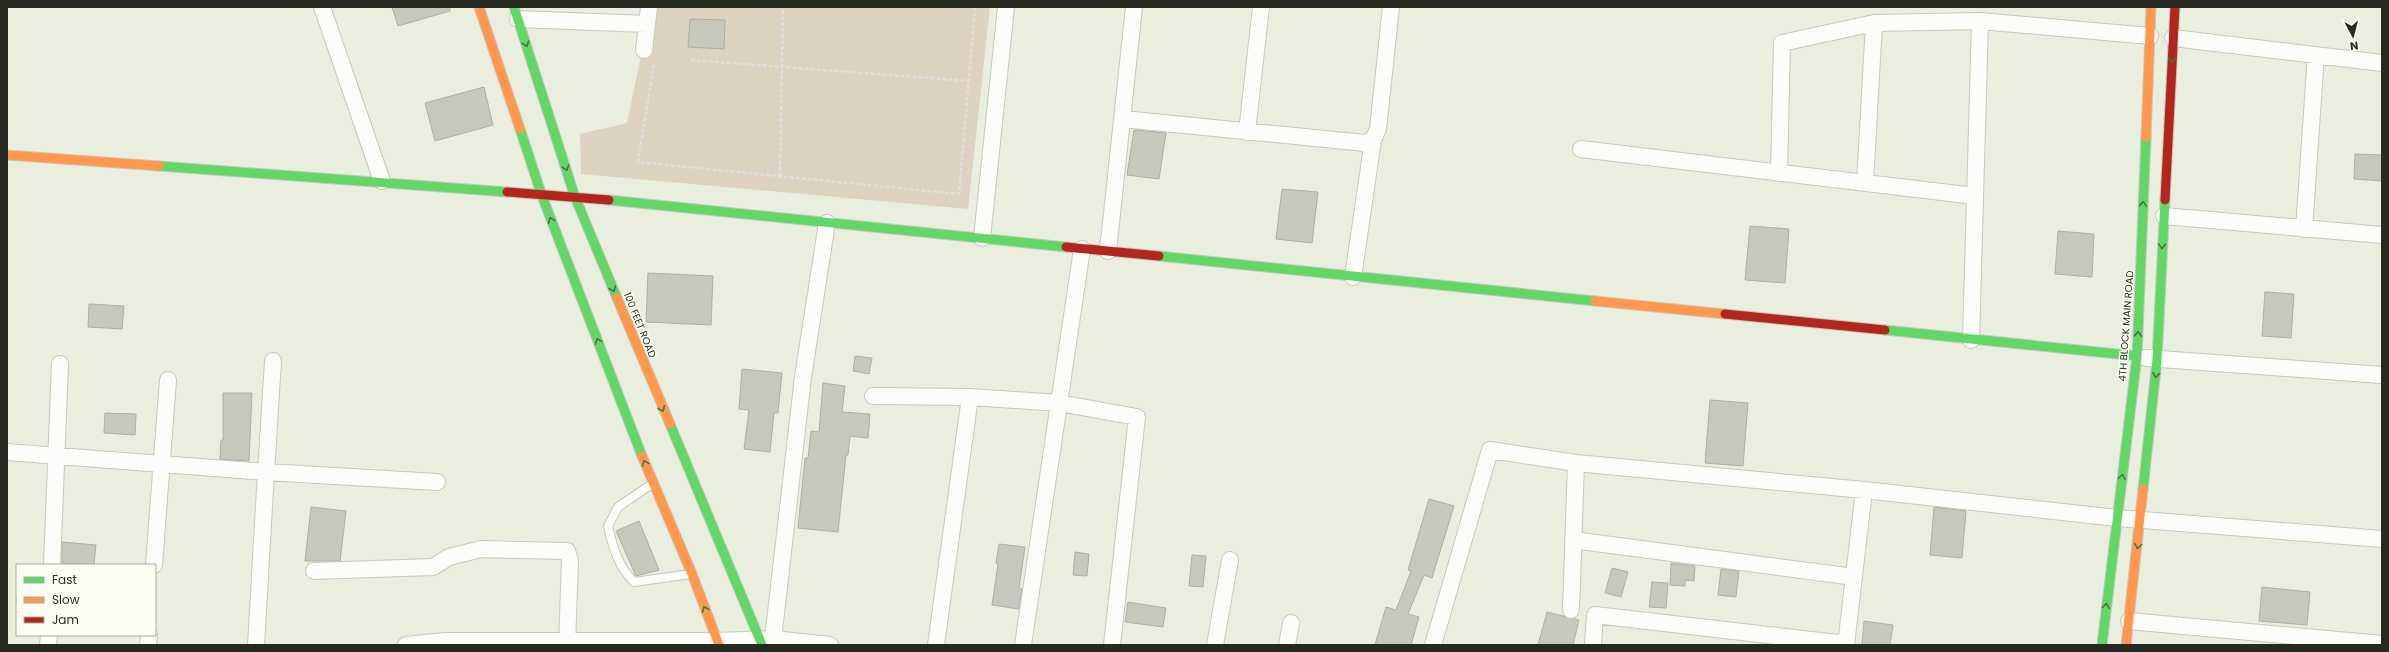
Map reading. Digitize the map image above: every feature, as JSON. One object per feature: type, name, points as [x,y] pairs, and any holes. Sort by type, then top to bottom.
[{"type":"street","points":[[322,7],[382,182]]},
{"type":"street","points":[[479,7],[542,196],[653,484],[692,574],[718,643]]},
{"type":"street","points":[[649,7],[647,24],[650,56]]},
{"type":"street","points":[[982,238],[1006,7]]},
{"type":"street","points":[[1108,252],[1134,7]]},
{"type":"street","points":[[1247,132],[1261,7]]},
{"type":"street","points":[[1353,277],[1373,140],[1378,129],[1391,7]]},
{"type":"street","name":"4TH BLOCK MAIN ROAD","points":[[2102,645],[2137,356],[2151,7]]},
{"type":"street","points":[[2126,645],[2158,360],[2175,7]]},
{"type":"street","points":[[516,13],[647,24]]},
{"type":"street","name":"100 FEET ROAD","points":[[516,13],[575,197],[765,641]]},
{"type":"street","points":[[1971,340],[1980,21]]},
{"type":"street","points":[[1779,173],[1782,43],[1874,22],[1980,21],[2150,36]]},
{"type":"street","points":[[1865,183],[1874,22]]},
{"type":"street","points":[[2173,38],[2382,63]]},
{"type":"street","points":[[2304,229],[2316,55]]},
{"type":"street","points":[[1123,119],[1365,143],[1373,140]]},
{"type":"street","points":[[1581,149],[1974,196]]},
{"type":"street","points":[[7,155],[382,182],[542,196],[575,197],[2137,356],[2158,360],[2382,375]]},
{"type":"street","points":[[2164,216],[2382,235]]},
{"type":"street","points":[[765,641],[827,222]]},
{"type":"street","points":[[1023,645],[1082,249]]},
{"type":"street","points":[[256,645],[273,361]]},
{"type":"street","points":[[52,564],[60,364]]},
{"type":"street","points":[[154,564],[160,464],[168,380]]},
{"type":"street","points":[[873,396],[970,397],[1059,403],[1137,417],[1112,645]]},
{"type":"street","points":[[936,645],[970,397]]},
{"type":"street","points":[[1433,645],[1490,450],[1576,463],[1864,490],[2117,518],[2382,539]]},
{"type":"street","points":[[7,452],[266,472],[437,482]]},
{"type":"street","points":[[1571,610],[1576,463]]},
{"type":"street","points":[[1593,645],[1595,615],[1846,644],[1864,490]]},
{"type":"street","points":[[1573,540],[1854,577]]},
{"type":"street","points":[[314,571],[433,567],[449,557],[481,549],[567,551],[570,560],[567,643]]},
{"type":"street","points":[[1216,645],[1230,560]]},
{"type":"street","points":[[2129,621],[2382,644]]},
{"type":"street","points":[[1287,645],[1291,623]]},
{"type":"street","points":[[411,645],[498,643],[718,643],[765,641],[830,645]]},
{"type":"lane","points":[[653,484],[618,507],[608,526],[613,547],[622,570],[634,582],[692,574]]},
{"type":"path","points":[[780,176],[784,7]]},
{"type":"path","points":[[650,56],[638,162],[959,194],[975,7]]},
{"type":"path","points":[[691,60],[969,81]]},
{"type":"shaded area","points":[[651,7],[990,7],[968,209],[581,174],[580,134],[627,123]]},
{"type":"building","points":[[392,7],[450,7],[450,11],[398,26]]},
{"type":"building","points":[[690,19],[725,20],[724,49],[688,47]]},
{"type":"building","points":[[484,87],[493,125],[435,141],[425,103]]},
{"type":"building","points":[[1134,130],[1166,133],[1159,179],[1127,175]]},
{"type":"building","points":[[2355,154],[2382,155],[2382,181],[2354,179]]},
{"type":"building","points":[[1282,189],[1318,192],[1312,243],[1276,239]]},
{"type":"building","points":[[1750,226],[1789,229],[1785,283],[1745,280]]},
{"type":"building","points":[[2058,231],[2094,234],[2092,277],[2055,274]]},
{"type":"building","points":[[648,273],[713,276],[711,325],[646,322]]},
{"type":"building","points":[[2265,292],[2294,294],[2291,338],[2262,336]]},
{"type":"building","points":[[89,304],[124,306],[122,329],[88,327]]},
{"type":"building","points":[[855,356],[872,358],[869,374],[853,371]]},
{"type":"building","points":[[742,369],[782,373],[778,413],[774,413],[770,452],[744,449],[749,410],[739,409]]},
{"type":"building","points":[[823,383],[845,386],[842,412],[870,414],[868,438],[850,436],[848,455],[846,455],[838,532],[798,528],[805,458],[808,458],[811,431],[819,432]]},
{"type":"building","points":[[223,393],[252,393],[249,461],[220,459],[221,440],[223,440]]},
{"type":"building","points":[[1710,400],[1748,403],[1743,466],[1705,463]]},
{"type":"building","points":[[105,413],[136,414],[135,435],[104,433]]},
{"type":"building","points":[[1429,499],[1454,506],[1432,578],[1424,575],[1408,614],[1419,617],[1411,645],[1375,645],[1386,607],[1396,610],[1411,571],[1408,570]]},
{"type":"building","points":[[311,507],[346,511],[340,561],[305,561]]},
{"type":"building","points":[[1934,507],[1966,511],[1962,558],[1930,555]]},
{"type":"building","points":[[639,521],[659,570],[636,576],[616,531]]},
{"type":"building","points":[[62,542],[96,545],[94,564],[62,563]]},
{"type":"building","points":[[999,544],[1025,547],[1019,588],[1022,589],[1019,609],[992,605],[998,564],[996,563]]},
{"type":"building","points":[[1075,552],[1089,554],[1087,576],[1073,575]]},
{"type":"building","points":[[1192,555],[1206,556],[1203,587],[1189,586]]},
{"type":"building","points":[[1671,563],[1695,566],[1694,581],[1685,580],[1685,586],[1670,585]]},
{"type":"building","points":[[1612,568],[1628,572],[1621,597],[1605,593]]},
{"type":"building","points":[[1721,569],[1739,571],[1736,597],[1718,595]]},
{"type":"building","points":[[1652,582],[1668,583],[1666,608],[1649,607]]},
{"type":"building","points":[[2262,587],[2310,592],[2307,625],[2259,621]]},
{"type":"building","points":[[1128,602],[1166,608],[1163,627],[1125,622]]},
{"type":"building","points":[[1547,612],[1579,620],[1573,645],[1538,645]]},
{"type":"building","points":[[1864,621],[1893,625],[1890,645],[1862,645]]},
{"type":"traffic: fast","points":[[514,7],[575,197],[617,298]]},
{"type":"traffic: fast","points":[[520,129],[542,196],[642,456]]},
{"type":"traffic: fast","points":[[2102,645],[2137,356],[2146,137]]},
{"type":"traffic: fast","points":[[159,166],[507,192]]},
{"type":"traffic: fast","points":[[609,200],[1066,247]]},
{"type":"traffic: fast","points":[[2143,489],[2157,360],[2165,200]]},
{"type":"traffic: fast","points":[[1159,256],[1595,301]]},
{"type":"traffic: fast","points":[[1885,330],[2137,356]]},
{"type":"traffic: fast","points":[[670,424],[762,645]]},
{"type":"traffic: slow","points":[[479,7],[520,129]]},
{"type":"traffic: slow","points":[[2146,137],[2151,7]]},
{"type":"traffic: slow","points":[[7,155],[159,166]]},
{"type":"traffic: slow","points":[[617,298],[670,424]]},
{"type":"traffic: slow","points":[[1595,301],[1725,314]]},
{"type":"traffic: slow","points":[[642,456],[692,574],[719,645]]},
{"type":"traffic: slow","points":[[2126,645],[2143,489]]},
{"type":"traffic: jam","points":[[2165,200],[2175,7]]},
{"type":"traffic: jam","points":[[507,192],[609,200]]},
{"type":"traffic: jam","points":[[1066,247],[1159,256]]},
{"type":"traffic: jam","points":[[1725,314],[1885,330]]}]
